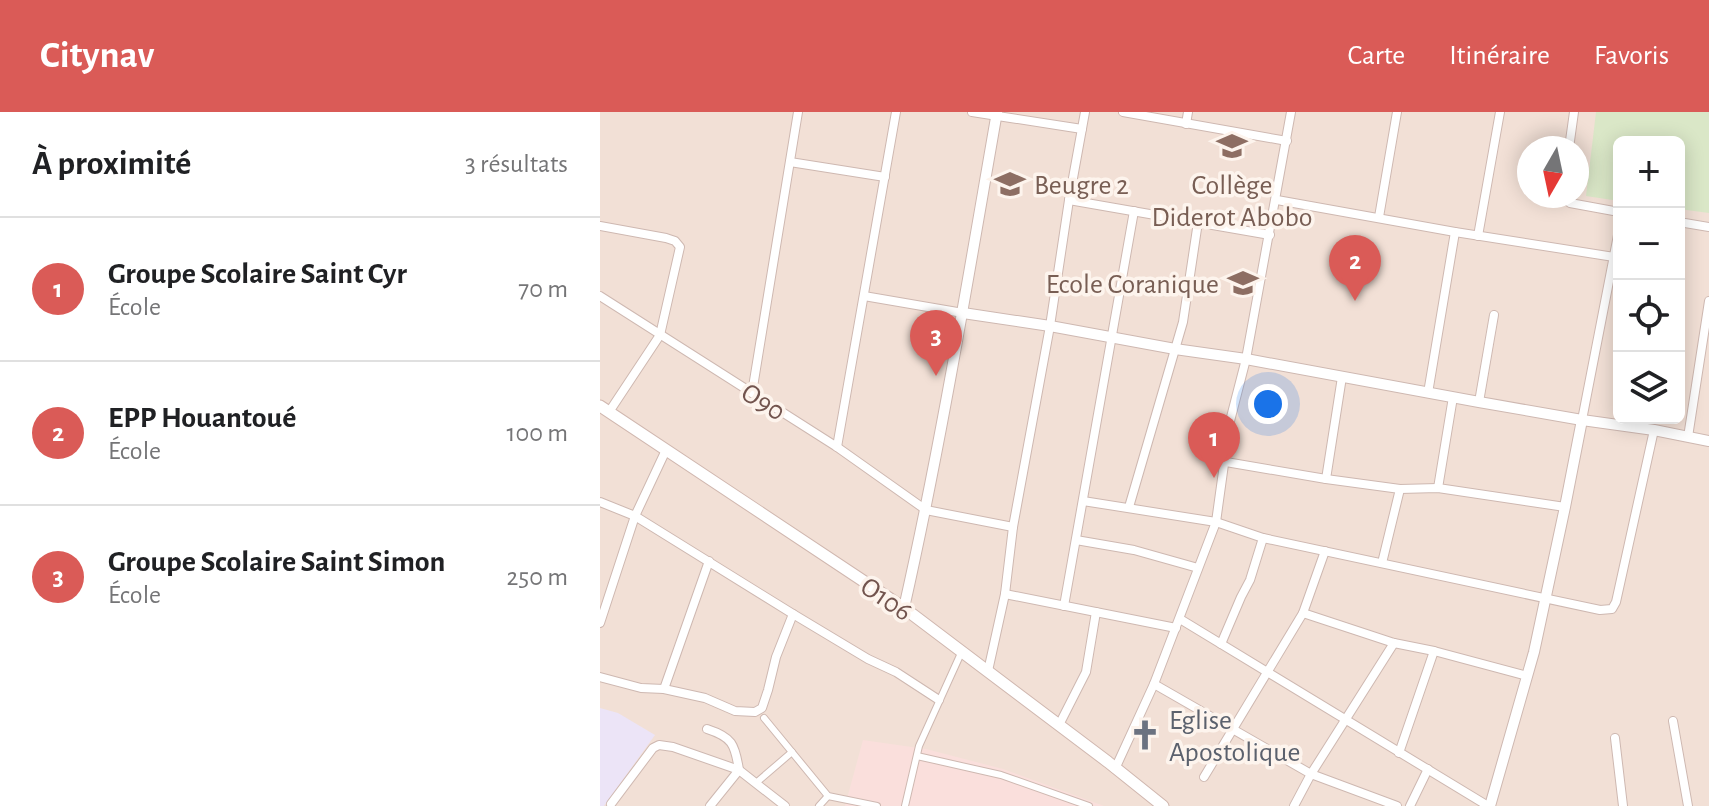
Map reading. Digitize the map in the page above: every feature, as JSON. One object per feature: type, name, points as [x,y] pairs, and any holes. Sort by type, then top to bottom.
[{"type":"main road","name":"O106","points":[[605,409],[904,608],[1163,806]]},
{"type":"street","points":[[752,393],[798,112]]},
{"type":"street","points":[[837,447],[896,112]]},
{"type":"street","points":[[972,112],[1082,129]]},
{"type":"street","points":[[988,671],[1005,594],[1013,527],[1085,112]]},
{"type":"street","points":[[1123,112],[1287,141]]},
{"type":"street","points":[[1186,124],[1188,112]]},
{"type":"street","points":[[1115,769],[1154,684],[1216,522],[1230,421],[1246,359],[1291,112]]},
{"type":"street","points":[[1379,217],[1397,112]]},
{"type":"street","points":[[1478,236],[1500,112]]},
{"type":"street","points":[[1571,136],[1574,112]]},
{"type":"street","points":[[904,608],[926,510],[997,114]]},
{"type":"street","points":[[790,162],[885,177]]},
{"type":"street","points":[[1069,200],[1270,235]]},
{"type":"street","points":[[1277,200],[1613,257]]},
{"type":"street","points":[[1589,206],[1613,211]]},
{"type":"street","points":[[1064,606],[1134,211]]},
{"type":"street","points":[[1129,507],[1183,322],[1198,222]]},
{"type":"street","points":[[1685,223],[1709,227]]},
{"type":"street","points":[[600,226],[666,238],[680,247],[660,335],[605,409]]},
{"type":"street","points":[[1428,393],[1455,232]]},
{"type":"street","points":[[1005,594],[1096,612],[1178,623],[1221,644],[1489,806],[1527,676],[1565,507],[1613,262]]},
{"type":"street","name":"O90","points":[[600,296],[837,447],[926,510]]},
{"type":"street","points":[[864,296],[1246,359],[1709,441]]},
{"type":"street","points":[[1688,437],[1709,301]]},
{"type":"street","points":[[1479,402],[1494,315]]},
{"type":"street","points":[[1326,479],[1342,377]]},
{"type":"street","points":[[1438,488],[1453,397]]},
{"type":"street","points":[[1083,501],[1216,522],[1263,538],[1544,600],[1600,610],[1612,609],[1654,430]]},
{"type":"street","points":[[600,623],[635,516],[666,450]]},
{"type":"street","points":[[1226,462],[1400,489],[1438,488],[1565,507]]},
{"type":"street","points":[[1382,563],[1400,489]]},
{"type":"street","points":[[600,502],[635,516],[939,700]]},
{"type":"street","points":[[926,510],[1013,527]]},
{"type":"street","points":[[1221,644],[1250,580],[1263,538]]},
{"type":"street","points":[[1076,540],[1134,550],[1198,568]]},
{"type":"street","points":[[1204,777],[1303,613],[1325,551]]},
{"type":"street","points":[[664,689],[709,561]]},
{"type":"street","points":[[1059,725],[1086,672],[1096,612]]},
{"type":"street","points":[[1303,613],[1394,643],[1527,676]]},
{"type":"street","points":[[600,677],[641,688],[664,689],[705,698],[735,711],[755,712],[762,708],[776,657],[793,614]]},
{"type":"street","points":[[1294,806],[1394,643]]},
{"type":"street","points":[[905,806],[919,746],[962,651]]},
{"type":"street","points":[[1399,753],[1434,651]]},
{"type":"street","points":[[1154,684],[1311,774],[1397,806]]},
{"type":"street","points":[[764,718],[828,796],[877,806]]},
{"type":"street","points":[[1673,721],[1688,806]]},
{"type":"street","points":[[707,729],[729,739],[736,751],[739,770],[710,806]]},
{"type":"street","points":[[1615,738],[1623,806]]},
{"type":"street","points":[[611,804],[653,748],[659,745],[739,770],[785,806]]},
{"type":"street","points":[[756,783],[792,752]]},
{"type":"street","points":[[917,756],[1001,775],[1089,806]]},
{"type":"street","points":[[1410,806],[1428,769]]},
{"type":"street","points":[[819,806],[828,796]]},
{"type":"shaded area","points":[[600,112],[1709,112],[1709,806],[600,806]]},
{"type":"shaded area","points":[[600,708],[618,713],[655,735],[604,806],[600,806]]},
{"type":"shaded area","points":[[863,740],[926,749],[1003,769],[1104,806],[845,806]]},
{"type":"green space","points":[[1596,112],[1709,112],[1709,213],[1685,210],[1685,136],[1613,136],[1613,200],[1589,196]]},
{"type":"place","name":"Collège Diderot Abobo","points":[[1232,146]]},
{"type":"place","name":"Beugre 2","points":[[1010,184]]},
{"type":"place","name":"Ecole Coranique","points":[[1243,283]]},
{"type":"place","name":"EPP Houantoué","points":[[1355,301]]},
{"type":"place","name":"Groupe Scolaire Saint Simon","points":[[936,376]]},
{"type":"place","name":"Groupe Scolaire Saint Cyr","points":[[1214,478]]},
{"type":"place","name":"Eglise Apostolique","points":[[1145,735]]}]
